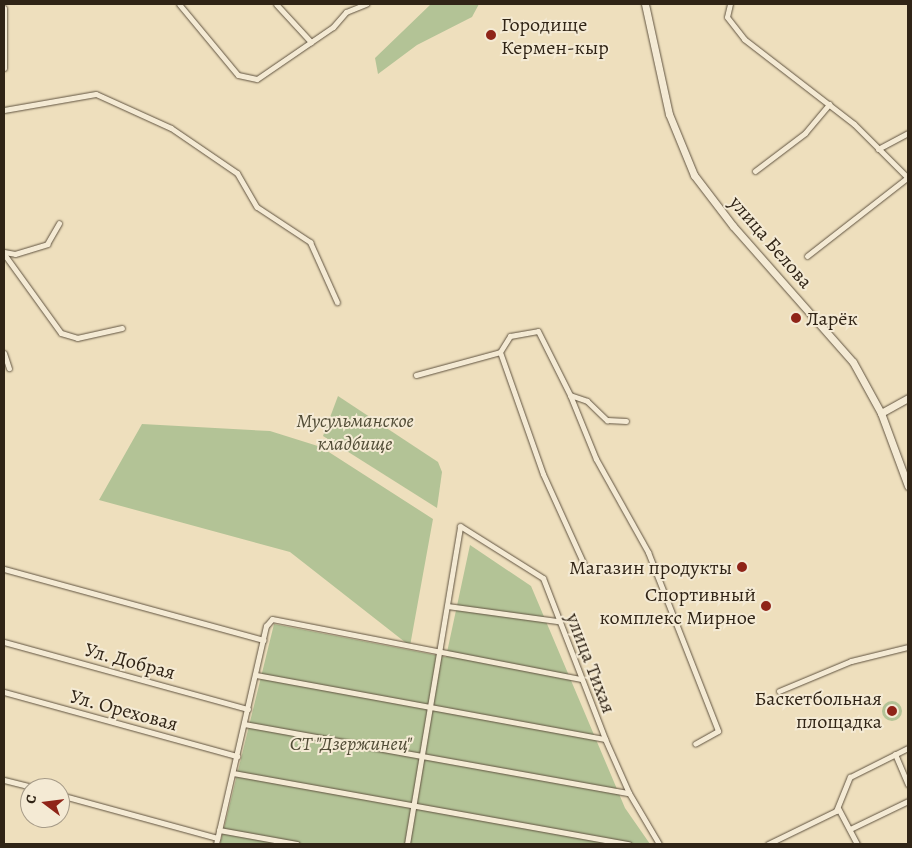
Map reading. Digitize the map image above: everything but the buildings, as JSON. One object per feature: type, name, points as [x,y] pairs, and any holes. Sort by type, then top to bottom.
[{"type":"main road","name":"улица Белова","points":[[645,4],[669,114],[694,175],[733,226],[853,362],[881,413],[908,486]]},
{"type":"main road","points":[[881,413],[908,398]]},
{"type":"street","points":[[179,4],[230,67],[246,79],[257,79],[311,42],[346,12],[366,4]]},
{"type":"street","points":[[276,4],[311,42]]},
{"type":"street","points":[[730,4],[727,17],[744,39],[829,104],[908,178],[807,256]]},
{"type":"street","points":[[4,8],[4,68]]},
{"type":"street","points":[[4,110],[96,94],[171,128],[237,173],[257,207],[310,242],[337,302]]},
{"type":"street","points":[[755,171],[805,133],[829,104]]},
{"type":"street","points":[[878,149],[908,133]]},
{"type":"street","points":[[4,253],[15,254],[47,244],[59,223]]},
{"type":"street","points":[[4,253],[61,333],[77,338],[122,328]]},
{"type":"street","points":[[416,375],[500,352],[510,336],[540,332],[552,367],[570,395],[596,459],[648,552],[718,731],[695,744]]},
{"type":"street","points":[[500,352],[543,474],[586,569]]},
{"type":"street","points":[[4,353],[9,368]]},
{"type":"street","points":[[570,395],[587,401],[607,420],[626,421]]},
{"type":"street","name":"улица Тихая","points":[[448,606],[460,526],[543,578],[558,621],[628,793],[659,844]]},
{"type":"street","points":[[4,569],[263,640]]},
{"type":"street","points":[[407,844],[424,756],[448,606],[558,621]]},
{"type":"street","points":[[216,844],[267,623],[275,618],[441,653],[581,679]]},
{"type":"street","name":"Ул. Добрая","points":[[4,642],[248,709]]},
{"type":"street","points":[[779,690],[851,660],[908,647]]},
{"type":"street","points":[[256,675],[605,739]]},
{"type":"street","name":"Ул. Ореховая","points":[[4,692],[237,756]]},
{"type":"street","points":[[244,724],[628,793]]},
{"type":"street","points":[[768,844],[778,842],[838,808],[850,777],[908,748]]},
{"type":"street","points":[[895,754],[908,784]]},
{"type":"street","points":[[233,773],[629,844]]},
{"type":"street","points":[[4,780],[20,784]]},
{"type":"street","points":[[70,798],[217,838]]},
{"type":"street","points":[[850,829],[908,801]]},
{"type":"street","points":[[838,808],[857,844]]},
{"type":"street","points":[[219,830],[298,844]]},
{"type":"green space","points":[[431,4],[479,4],[472,17],[417,45],[378,74],[375,58]]},
{"type":"green space","name":"Мусульманское кладбище","points":[[338,396],[438,462],[442,472],[437,508],[323,436]]},
{"type":"green space","points":[[142,424],[270,431],[321,447],[433,519],[410,646],[290,552],[99,500]]},
{"type":"green space","name":"СТ \"Дзержинец\"","points":[[470,545],[531,586],[625,808],[650,844],[220,844],[274,624],[446,657]]},
{"type":"green space","name":"Баскетбольная площадка","points":[[892,701],[899,704],[902,711],[899,718],[892,721],[885,718],[882,711],[885,704]]},
{"type":"place","name":"Городище Кермен-кыр","points":[[491,35]]},
{"type":"place","name":"Ларёк","points":[[796,318]]},
{"type":"place","name":"Магазин продукты","points":[[742,567]]},
{"type":"place","name":"Спортивный комплекс Мирное","points":[[766,606]]},
{"type":"place","name":"Баскетбольная площадка","points":[[892,711]]}]
